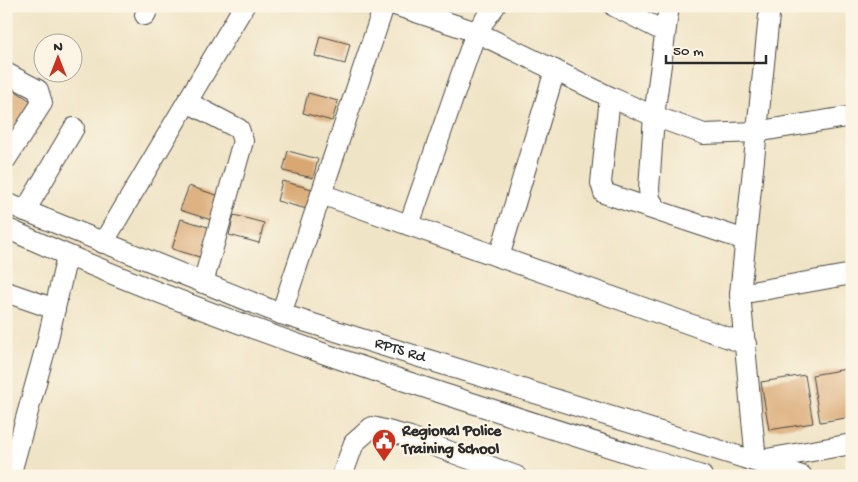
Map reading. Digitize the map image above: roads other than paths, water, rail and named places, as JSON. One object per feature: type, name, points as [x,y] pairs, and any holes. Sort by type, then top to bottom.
[{"type":"street","points":[[103,243],[244,6]]},
{"type":"street","points":[[103,243],[244,6]]},
{"type":"street","points":[[281,314],[384,6]]},
{"type":"street","points":[[398,6],[476,32],[610,97],[654,116],[704,134],[756,132],[852,116]]},
{"type":"street","points":[[409,225],[476,32],[495,6]]},
{"type":"street","points":[[614,6],[665,32]]},
{"type":"street","points":[[657,210],[650,199],[649,189],[654,116],[670,6]]},
{"type":"street","points":[[770,6],[740,294],[756,462],[852,444]]},
{"type":"street","points":[[499,257],[555,70]]},
{"type":"street","points":[[6,72],[38,90],[42,103],[6,159]]},
{"type":"street","points":[[610,97],[601,183],[604,193],[745,240]]},
{"type":"street","points":[[187,102],[239,129],[243,141],[203,283]]},
{"type":"street","points":[[25,211],[74,128]]},
{"type":"street","points":[[321,194],[746,344]]},
{"type":"street","name":"RPTS Rd","points":[[6,203],[281,314],[802,476]]},
{"type":"street","points":[[6,228],[67,256],[377,372],[702,476]]},
{"type":"street","points":[[9,469],[55,309],[67,256]]},
{"type":"street","points":[[740,294],[852,274]]},
{"type":"street","points":[[6,292],[55,309]]},
{"type":"street","points":[[342,476],[354,443],[372,427],[410,437],[516,476]]},
{"type":"place","name":"Regional Police Training School","points":[[384,462]]}]
